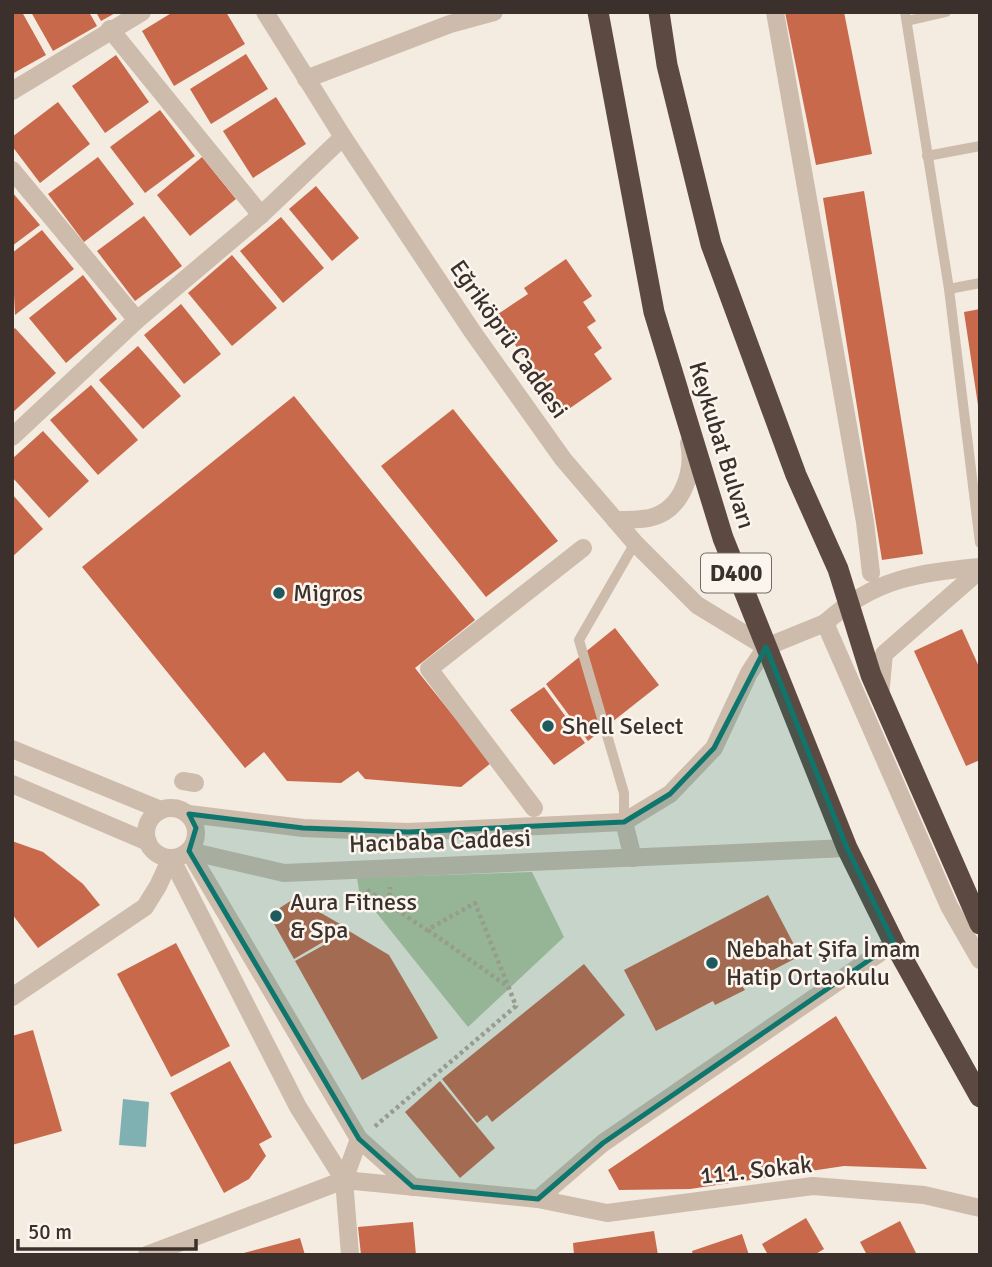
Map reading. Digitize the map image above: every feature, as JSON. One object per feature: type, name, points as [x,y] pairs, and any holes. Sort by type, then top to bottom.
[{"type":"highway","name":"Keykubat Bulvarı","points":[[598,12],[654,312],[723,538],[847,848],[894,943],[980,1097]]},
{"type":"highway","points":[[659,12],[667,65],[711,244],[796,475],[838,569],[880,696],[980,924]]},
{"type":"street","points":[[12,91],[142,12]]},
{"type":"street","name":"Eğriköprü Caddesi","points":[[265,12],[342,137],[472,331],[563,459],[635,543],[697,605],[766,647]]},
{"type":"street","points":[[306,79],[450,23],[494,12]]},
{"type":"street","points":[[775,12],[865,522],[871,573]]},
{"type":"street","points":[[110,29],[261,215]]},
{"type":"street","points":[[12,437],[137,320],[261,215],[342,137]]},
{"type":"street","points":[[12,170],[137,320]]},
{"type":"street","points":[[615,520],[651,518],[671,504],[688,486],[691,455],[678,395]]},
{"type":"street","points":[[534,808],[429,669],[583,548]]},
{"type":"street","points":[[12,749],[160,810],[173,807],[189,814],[303,828],[408,832],[624,822],[670,794],[714,748],[749,673],[766,647],[825,623],[848,601],[880,584],[943,571],[980,569]]},
{"type":"street","points":[[880,696],[884,654],[980,569]]},
{"type":"street","points":[[825,623],[949,906],[980,960]]},
{"type":"street","points":[[12,784],[148,842],[159,855],[171,858],[189,851],[194,845],[197,828],[189,814]]},
{"type":"street","points":[[148,842],[147,826],[160,810]]},
{"type":"street","points":[[624,822],[633,858]]},
{"type":"street","name":"Hacıbaba Caddesi","points":[[189,851],[284,873],[847,848]]},
{"type":"street","points":[[189,851],[359,1139],[413,1186]]},
{"type":"street","points":[[12,997],[145,907],[171,858]]},
{"type":"street","points":[[171,858],[298,1107],[344,1180]]},
{"type":"street","points":[[538,1199],[603,1143],[894,943]]},
{"type":"street","points":[[350,1255],[344,1180],[359,1139]]},
{"type":"street","points":[[147,1255],[344,1180]]},
{"type":"street","name":"111. Sokak","points":[[344,1180],[538,1199],[607,1213],[813,1186],[924,1195],[980,1208]]},
{"type":"lane","points":[[946,12],[906,17],[949,289],[980,543]]},
{"type":"lane","points":[[927,156],[980,146]]},
{"type":"lane","points":[[949,289],[980,283]]},
{"type":"lane","points":[[624,822],[624,793],[579,640],[635,543]]},
{"type":"path","points":[[367,890],[507,986]]},
{"type":"path","points":[[359,1139],[516,1006],[475,903],[427,930]]},
{"type":"highlighted area","points":[[766,647],[847,848],[894,943],[603,1143],[538,1199],[413,1187],[359,1139],[189,851],[196,828],[189,814],[303,828],[408,832],[624,822],[670,794],[714,748]]},
{"type":"green space","points":[[532,872],[564,937],[468,1027],[359,891],[357,878]]},
{"type":"water","points":[[123,1099],[149,1102],[146,1147],[119,1145]]},
{"type":"building","points":[[12,12],[22,12],[46,55],[12,74]]},
{"type":"building","points":[[31,12],[89,12],[97,26],[53,51]]},
{"type":"building","points":[[96,12],[117,12],[101,21]]},
{"type":"building","points":[[173,12],[226,12],[245,44],[174,86],[142,31]]},
{"type":"building","points":[[785,12],[844,12],[872,154],[816,165]]},
{"type":"building","points":[[246,54],[268,89],[211,124],[190,89]]},
{"type":"building","points":[[116,55],[149,102],[105,133],[72,86]]},
{"type":"building","points":[[276,97],[306,144],[253,178],[223,131]]},
{"type":"building","points":[[58,102],[90,144],[40,183],[12,146],[12,137]]},
{"type":"building","points":[[160,110],[195,156],[145,193],[110,147]]},
{"type":"building","points":[[98,157],[134,204],[84,242],[48,194]]},
{"type":"building","points":[[202,157],[236,199],[190,236],[157,195]]},
{"type":"building","points":[[316,186],[359,238],[332,261],[289,209]]},
{"type":"building","points":[[864,191],[923,554],[882,560],[823,198]]},
{"type":"building","points":[[12,192],[40,225],[12,246]]},
{"type":"building","points":[[144,216],[182,266],[135,301],[97,251]]},
{"type":"building","points":[[281,217],[324,268],[283,303],[240,251]]},
{"type":"building","points":[[42,230],[74,269],[15,315],[12,253]]},
{"type":"building","points":[[232,255],[277,308],[232,346],[188,293]]},
{"type":"building","points":[[566,259],[592,296],[583,302],[596,321],[587,327],[602,348],[594,354],[612,379],[563,413],[495,316],[528,294],[524,288]]},
{"type":"building","points":[[83,275],[117,319],[66,363],[29,318]]},
{"type":"building","points":[[181,304],[221,354],[184,384],[144,335]]},
{"type":"building","points":[[980,309],[980,405],[978,405],[964,312]]},
{"type":"building","points":[[15,328],[56,373],[12,413],[12,331]]},
{"type":"building","points":[[138,346],[181,396],[143,429],[99,380]]},
{"type":"building","points":[[91,385],[138,440],[98,475],[50,420]]},
{"type":"building","name":"Migros","points":[[294,396],[475,620],[415,668],[491,763],[461,787],[365,779],[358,771],[341,783],[287,781],[264,752],[245,768],[82,567]]},
{"type":"building","points":[[453,409],[558,541],[486,597],[381,466]]},
{"type":"building","points":[[43,431],[89,481],[49,518],[12,477],[12,459]]},
{"type":"building","points":[[12,494],[43,529],[12,557]]},
{"type":"building","points":[[615,628],[659,685],[588,741],[546,684]]},
{"type":"building","points":[[962,629],[980,669],[980,760],[966,766],[914,651]]},
{"type":"building","name":"Shell Select","points":[[544,687],[585,743],[554,765],[510,710]]},
{"type":"building","points":[[12,841],[43,852],[83,884],[100,905],[38,948],[12,914]]},
{"type":"building","name":"Nebahat Şifa İmam Hatip Ortaokulu","points":[[768,895],[800,956],[742,986],[745,990],[715,1005],[713,1001],[656,1031],[624,970]]},
{"type":"building","points":[[295,898],[347,928],[294,959],[269,915]]},
{"type":"building","points":[[349,931],[389,955],[438,1038],[362,1080],[295,961]]},
{"type":"building","points":[[176,943],[230,1046],[171,1077],[117,974]]},
{"type":"building","points":[[584,964],[625,1015],[492,1122],[487,1115],[477,1123],[442,1079]]},
{"type":"building","points":[[836,1016],[927,1169],[844,1166],[690,1189],[619,1190],[608,1170]]},
{"type":"building","points":[[33,1030],[62,1131],[12,1145],[12,1036]]},
{"type":"building","points":[[230,1061],[272,1137],[259,1144],[266,1156],[249,1179],[224,1193],[170,1093]]},
{"type":"building","points":[[440,1081],[495,1148],[460,1178],[405,1112]]},
{"type":"building","points":[[806,1218],[824,1249],[814,1255],[768,1255],[762,1244]]},
{"type":"building","points":[[900,1221],[917,1255],[867,1255],[860,1242]]},
{"type":"building","points":[[413,1222],[416,1255],[361,1255],[358,1227]]},
{"type":"building","points":[[654,1231],[658,1255],[574,1255],[573,1243]]},
{"type":"building","points":[[742,1234],[749,1255],[693,1255],[692,1251]]},
{"type":"building","points":[[300,1238],[305,1255],[240,1255],[240,1254]]},
{"type":"place","name":"Migros","points":[[279,593]]},
{"type":"place","name":"Shell Select","points":[[548,726]]},
{"type":"place","name":"Aura Fitness & Spa","points":[[276,916]]},
{"type":"place","name":"Nebahat Şifa İmam Hatip Ortaokulu","points":[[712,963]]}]
